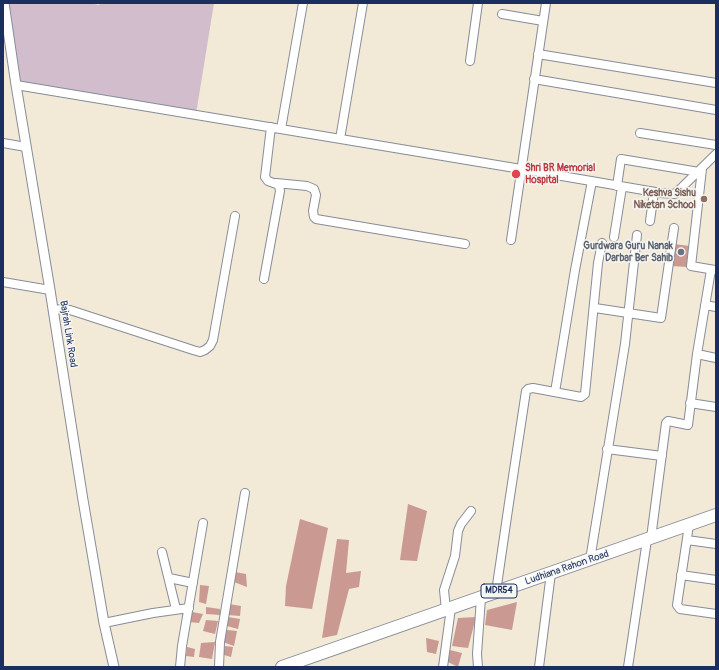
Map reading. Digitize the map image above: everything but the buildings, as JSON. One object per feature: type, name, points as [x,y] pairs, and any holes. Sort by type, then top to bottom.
[{"type":"main road","name":"Ludhiana Rahon Road","points":[[282,667],[295,665],[448,609],[716,515]]},
{"type":"street","name":"Bajrah Link Road","points":[[4,3],[83,500],[104,623],[114,667]]},
{"type":"street","points":[[281,129],[303,3]]},
{"type":"street","points":[[340,139],[363,3]]},
{"type":"street","points":[[470,61],[478,3]]},
{"type":"street","points":[[511,240],[546,3]]},
{"type":"street","points":[[502,14],[543,20]]},
{"type":"street","points":[[538,54],[716,83]]},
{"type":"street","points":[[534,80],[716,110]]},
{"type":"street","points":[[16,85],[654,192],[675,194],[716,154]]},
{"type":"street","points":[[271,127],[265,177],[268,181],[276,183],[308,186],[314,189],[316,195],[313,211],[316,219],[466,244]]},
{"type":"street","points":[[640,133],[716,146]]},
{"type":"street","points":[[3,143],[26,147]]},
{"type":"street","points":[[614,237],[621,159],[700,171]]},
{"type":"street","points":[[628,667],[666,424],[668,421],[688,425],[705,305],[714,270],[691,266],[700,171]]},
{"type":"street","points":[[556,392],[575,270],[592,181]]},
{"type":"street","points":[[264,279],[280,194],[280,187],[276,183]]},
{"type":"street","points":[[650,221],[654,192]]},
{"type":"street","points":[[53,310],[70,310],[193,350],[200,352],[205,350],[210,346],[213,340],[235,216]]},
{"type":"street","points":[[595,308],[661,318],[674,228]]},
{"type":"street","points":[[590,560],[625,344],[637,235]]},
{"type":"street","points":[[496,592],[526,391],[530,388],[581,396],[585,394],[595,308],[598,263],[602,242]]},
{"type":"street","points":[[3,282],[50,290]]},
{"type":"street","points":[[705,305],[716,307]]},
{"type":"street","points":[[697,354],[716,358]]},
{"type":"street","points":[[690,403],[716,407]]},
{"type":"street","points":[[608,449],[662,456]]},
{"type":"street","points":[[219,667],[220,642],[245,493]]},
{"type":"street","points":[[443,667],[448,609],[444,590],[455,556],[458,532],[461,524],[471,510]]},
{"type":"street","points":[[180,667],[203,522]]},
{"type":"street","points":[[689,525],[677,602],[678,607],[680,609],[716,614]]},
{"type":"street","points":[[687,540],[716,544]]},
{"type":"street","points":[[162,552],[176,610]]},
{"type":"street","points":[[539,667],[551,573]]},
{"type":"street","points":[[682,575],[716,580]]},
{"type":"street","points":[[169,578],[193,583]]},
{"type":"street","points":[[478,667],[477,654],[481,598]]},
{"type":"street","points":[[104,623],[189,608]]},
{"type":"shaded area","points":[[8,3],[90,3],[99,5],[100,3],[214,3],[196,114],[20,84]]},
{"type":"place","name":"Shri BR Memorial Hospital","points":[[516,174]]},
{"type":"place","name":"Keshva Sishu Niketan School","points":[[704,199]]},
{"type":"place","name":"Gurdwara Guru Nanak Darbar Ber Sahib","points":[[681,252]]}]
